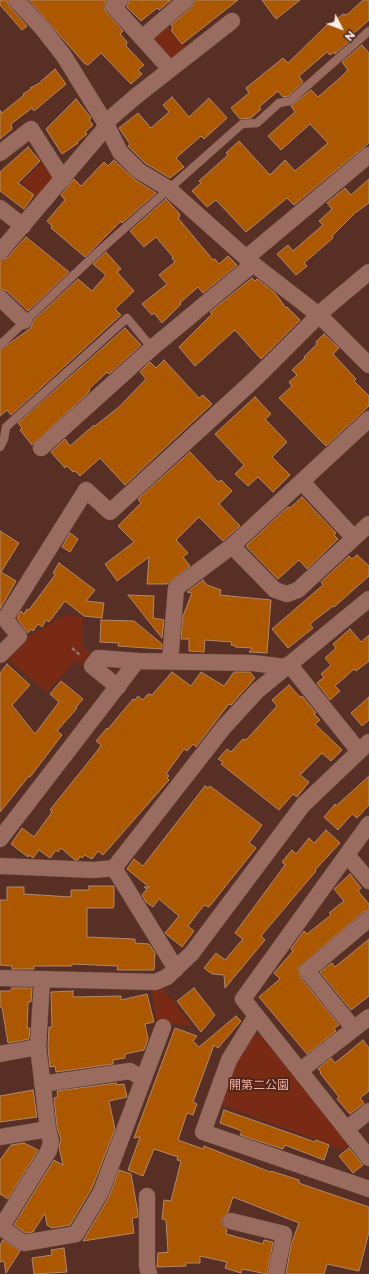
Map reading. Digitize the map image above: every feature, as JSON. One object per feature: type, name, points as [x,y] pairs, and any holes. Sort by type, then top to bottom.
[{"type":"street","points":[[16,0],[43,29],[64,56],[106,124],[120,152],[139,171],[169,189],[249,261],[320,316],[369,365]]},
{"type":"street","points":[[120,0],[112,6],[170,69]]},
{"type":"street","points":[[142,38],[186,0]]},
{"type":"street","points":[[0,252],[63,179],[106,124],[135,96],[232,20]]},
{"type":"street","points":[[0,152],[31,129],[63,179]]},
{"type":"street","points":[[41,448],[369,155]]},
{"type":"street","points":[[0,208],[23,226]]},
{"type":"street","points":[[0,655],[19,636],[5,619],[86,490],[110,512],[256,378],[320,316],[326,308],[369,272]]},
{"type":"street","points":[[0,298],[24,321]]},
{"type":"street","points":[[170,662],[176,588],[232,546],[369,419]]},
{"type":"street","points":[[302,482],[354,538]]},
{"type":"street","points":[[232,546],[275,590],[287,594],[298,590],[369,524]]},
{"type":"street","points":[[0,866],[94,870],[114,868],[224,727],[257,691],[369,599]]},
{"type":"street","points":[[0,978],[155,982],[167,977],[192,952],[304,805],[364,746],[287,666],[253,663],[170,662],[98,658],[92,666],[118,687]]},
{"type":"street","points":[[0,839],[118,687],[137,660]]},
{"type":"street","points":[[369,824],[243,999],[301,1070],[369,1158]]},
{"type":"street","points":[[347,856],[369,881]]},
{"type":"street","points":[[114,868],[176,969]]},
{"type":"street","points":[[354,1029],[307,971],[369,919]]},
{"type":"street","points":[[42,980],[38,1047],[48,1129],[51,1142],[49,1150],[1,1227],[24,1242],[76,1234],[101,1192],[163,1027]]},
{"type":"street","points":[[256,1016],[229,1060],[203,1132],[369,1189]]},
{"type":"street","points":[[301,1070],[369,1017]]},
{"type":"street","points":[[0,1054],[38,1047]]},
{"type":"street","points":[[42,1084],[130,1071],[143,1078]]},
{"type":"street","points":[[347,1129],[369,1111]]},
{"type":"street","points":[[0,1137],[48,1129]]},
{"type":"street","points":[[147,1196],[147,1266],[149,1274]]},
{"type":"street","points":[[230,1221],[284,1234],[276,1274]]},
{"type":"lane","points":[[0,345],[24,321],[242,124],[257,123],[279,103],[290,100],[369,30]]},
{"type":"lane","points":[[0,447],[4,439],[6,427],[126,318],[152,348]]},
{"type":"path","points":[[72,648],[79,654]]},
{"type":"green space","points":[[164,23],[187,48],[167,63],[147,39]]},
{"type":"green space","points":[[45,160],[54,180],[38,199],[21,182]]},
{"type":"green space","points":[[65,615],[83,617],[82,646],[91,654],[82,665],[75,661],[47,692],[5,657],[23,633],[28,637]]},
{"type":"green space","points":[[164,986],[164,993],[171,998],[192,1026],[172,1024],[169,1028],[157,1026],[152,989]]},
{"type":"green space","name":"開第二公園","points":[[252,1035],[261,1036],[349,1145],[343,1150],[217,1103],[227,1076]]},
{"type":"building","points":[[0,0],[7,0],[9,6],[27,26],[22,30],[0,5]]},
{"type":"building","points":[[29,0],[106,0],[104,8],[106,12],[123,31],[120,34],[127,42],[126,46],[144,65],[138,70],[142,74],[131,84],[101,53],[88,65],[84,63]]},
{"type":"building","points":[[129,0],[171,0],[159,10],[157,8],[141,21],[127,7]]},
{"type":"building","points":[[195,0],[238,0],[182,44],[171,30],[173,28],[171,25],[192,7]]},
{"type":"building","points":[[262,0],[300,0],[276,19]]},
{"type":"building","points":[[363,0],[369,0],[369,20],[353,34],[355,36],[335,54],[334,52],[330,55],[327,52],[299,76],[303,82],[288,96],[283,97],[278,91],[259,107],[261,109],[251,118],[240,119],[231,108],[249,93],[246,88],[283,58],[288,63],[328,24],[330,25],[343,14],[348,14]]},
{"type":"building","points":[[362,45],[369,53],[369,143],[294,205],[287,198],[246,232],[216,200],[207,207],[192,191],[201,183],[199,181],[228,155],[226,153],[239,141],[270,175],[285,160],[295,171],[328,143],[310,124],[281,150],[268,136],[295,112],[291,106],[311,90],[318,97],[341,77],[348,70],[342,62]]},
{"type":"building","points":[[55,69],[66,84],[34,111],[32,108],[11,124],[12,129],[0,139],[0,110],[2,113],[24,95],[23,94],[31,89],[30,88],[38,84]]},
{"type":"building","points":[[172,97],[189,117],[209,98],[227,118],[204,139],[201,136],[176,158],[184,167],[170,178],[145,163],[128,146],[130,144],[119,128],[138,113],[151,128],[169,112],[163,105]]},
{"type":"building","points":[[76,99],[91,118],[89,120],[93,125],[85,132],[87,134],[77,142],[78,143],[62,154],[46,129]]},
{"type":"building","points":[[28,147],[40,161],[18,183],[34,195],[24,209],[0,191],[0,172]]},
{"type":"building","points":[[114,160],[134,179],[156,193],[122,223],[121,221],[85,257],[51,228],[52,226],[47,221],[65,200],[61,195],[74,179],[81,186],[104,162],[108,166]]},
{"type":"building","points":[[369,179],[369,203],[355,213],[332,236],[333,238],[304,263],[307,266],[296,275],[277,254],[288,245],[293,251],[323,225],[319,221],[332,209],[327,203],[345,188],[351,195]]},
{"type":"building","points":[[166,199],[179,213],[180,216],[178,218],[213,260],[215,259],[219,264],[228,256],[237,265],[203,293],[198,287],[180,303],[181,304],[162,323],[154,313],[152,315],[142,304],[167,284],[159,275],[175,262],[172,258],[173,257],[156,237],[144,247],[130,231]]},
{"type":"building","points":[[26,237],[69,272],[28,311],[7,291],[0,289],[0,261],[7,258]]},
{"type":"building","points":[[106,252],[121,269],[117,272],[134,291],[115,309],[121,315],[11,415],[7,410],[0,416],[0,350],[31,328],[33,321],[78,279],[92,291],[106,275],[93,264]]},
{"type":"building","points":[[252,278],[255,281],[257,279],[275,293],[286,308],[287,307],[300,320],[261,359],[235,330],[195,366],[179,347],[212,314],[210,312]]},
{"type":"building","points":[[125,328],[141,345],[109,374],[107,372],[89,389],[90,390],[87,394],[32,445],[20,430],[22,428],[18,423]]},
{"type":"building","points":[[324,334],[339,348],[333,354],[356,379],[354,381],[369,396],[369,406],[326,446],[279,398],[292,386],[289,382],[297,375],[292,370],[305,358],[304,357],[317,344],[316,342]]},
{"type":"building","points":[[164,360],[199,398],[203,395],[212,404],[125,485],[100,458],[80,476],[67,466],[65,468],[51,452],[65,439],[70,446],[94,425],[95,426],[119,407],[146,379],[140,372],[150,362],[156,368]]},
{"type":"building","points":[[255,397],[271,414],[265,419],[287,442],[272,457],[290,475],[273,492],[258,477],[248,486],[235,474],[244,465],[215,434]]},
{"type":"building","points":[[190,452],[218,482],[221,480],[232,491],[219,504],[240,526],[223,541],[199,517],[176,540],[188,553],[183,557],[190,566],[167,584],[147,584],[149,557],[117,581],[105,564],[134,542],[118,526],[141,503],[138,499]]},
{"type":"building","points":[[302,497],[336,533],[334,535],[338,539],[307,569],[299,560],[278,579],[246,546],[288,507],[290,508]]},
{"type":"building","points":[[0,531],[19,543],[1,572],[16,581],[0,609]]},
{"type":"building","points":[[70,533],[78,539],[70,552],[62,547]]},
{"type":"building","points":[[357,555],[369,566],[369,576],[334,607],[333,606],[310,624],[313,628],[288,648],[272,629],[323,585],[321,582],[349,556],[352,559]]},
{"type":"building","points":[[59,563],[95,590],[86,601],[104,603],[102,618],[84,616],[65,601],[49,622],[46,620],[42,627],[38,624],[33,631],[31,629],[28,633],[17,618],[21,611],[24,614],[27,609],[29,610],[55,575],[53,573]]},
{"type":"building","points":[[203,580],[207,585],[221,590],[220,595],[271,600],[267,653],[249,652],[252,648],[235,647],[236,646],[231,645],[232,642],[205,640],[204,652],[189,651],[189,639],[181,639],[183,616],[192,593],[187,592]]},
{"type":"building","points":[[128,595],[154,596],[153,618],[164,620],[162,638]]},
{"type":"building","points":[[101,620],[134,621],[162,644],[162,649],[118,646],[119,643],[100,642]]},
{"type":"building","points":[[350,629],[361,642],[369,635],[369,661],[356,671],[354,669],[335,686],[340,691],[330,700],[317,683],[324,677],[321,674],[331,665],[325,658],[336,648],[333,644]]},
{"type":"building","points":[[7,664],[30,685],[12,705],[35,734],[59,702],[50,694],[61,681],[83,699],[57,731],[62,735],[30,777],[29,776],[0,812],[0,673]]},
{"type":"building","points":[[172,672],[191,686],[201,672],[224,686],[234,672],[250,672],[255,678],[231,705],[229,704],[196,747],[193,744],[187,751],[184,749],[166,774],[169,776],[167,778],[169,780],[103,855],[98,851],[92,859],[85,855],[82,858],[80,856],[78,860],[75,860],[61,848],[58,852],[56,850],[50,858],[39,850],[33,858],[29,855],[28,857],[11,844],[22,828],[34,837],[52,812],[50,810],[98,750],[101,745],[96,741],[133,699],[135,700],[138,696],[143,700],[148,694],[152,695]]},
{"type":"building","points":[[289,685],[300,697],[302,696],[316,713],[314,714],[320,720],[315,724],[342,750],[331,761],[322,753],[300,775],[309,782],[297,797],[293,794],[279,810],[221,764],[223,762],[218,759],[227,749],[231,752],[243,739],[247,739],[277,706],[272,700]]},
{"type":"building","points":[[369,697],[369,720],[362,726],[351,713]]},
{"type":"building","points":[[369,776],[369,805],[357,818],[352,814],[338,830],[324,817],[335,804],[336,806]]},
{"type":"building","points":[[205,786],[208,788],[210,786],[262,825],[249,843],[256,848],[209,907],[204,905],[188,926],[194,931],[182,947],[165,933],[179,916],[159,899],[153,907],[146,902],[142,895],[147,889],[144,887],[149,887],[127,869],[134,859],[143,866]]},
{"type":"building","points":[[326,830],[340,843],[315,870],[316,871],[261,936],[265,940],[225,988],[224,975],[212,974],[204,968],[216,953],[225,960],[243,939],[235,933],[285,865],[282,862],[292,850],[296,854],[309,838],[314,843]]},
{"type":"building","points":[[350,874],[361,888],[358,891],[369,904],[369,910],[363,912],[298,968],[300,977],[339,1025],[334,1028],[336,1031],[307,1054],[259,997],[280,979],[274,973],[293,951],[291,949],[304,931],[307,934],[331,915],[329,913],[344,901],[334,889]]},
{"type":"building","points":[[89,886],[114,886],[114,906],[113,908],[87,908],[87,937],[135,939],[135,943],[149,944],[155,953],[154,970],[117,970],[118,966],[72,964],[72,966],[34,966],[34,969],[12,969],[12,966],[0,965],[0,900],[7,900],[7,887],[24,887],[24,894],[71,897],[71,890],[89,890]]},
{"type":"building","points":[[369,939],[369,996],[351,1010],[320,972],[332,963],[335,967]]},
{"type":"building","points":[[12,988],[32,988],[31,1002],[28,1002],[27,1028],[30,1028],[29,1039],[8,1043],[2,1007],[0,1007],[0,991],[10,991]]},
{"type":"building","points":[[194,988],[215,1015],[201,1032],[177,1001]]},
{"type":"building","points":[[73,991],[73,997],[121,996],[121,1000],[147,994],[154,1022],[145,1024],[148,1039],[144,1050],[125,1054],[125,1058],[113,1060],[113,1064],[56,1072],[55,1066],[50,1067],[48,1047],[49,1027],[52,1027],[51,992]]},
{"type":"building","points":[[236,1016],[241,1021],[218,1048],[214,1045],[193,1102],[197,1104],[193,1115],[187,1113],[178,1140],[203,1149],[204,1146],[270,1172],[271,1171],[299,1180],[299,1183],[369,1207],[369,1232],[359,1271],[327,1264],[324,1274],[286,1274],[291,1245],[299,1223],[233,1197],[228,1212],[222,1219],[222,1224],[227,1230],[226,1234],[263,1244],[264,1240],[273,1242],[267,1274],[242,1269],[241,1273],[225,1268],[227,1262],[200,1256],[200,1263],[186,1263],[186,1266],[157,1267],[158,1253],[168,1252],[166,1220],[162,1219],[164,1200],[171,1201],[181,1161],[177,1160],[178,1157],[154,1149],[143,1176],[128,1170],[140,1137],[134,1138],[175,1028],[197,1036],[193,1041],[199,1047]]},
{"type":"building","points":[[363,1040],[369,1048],[369,1091],[360,1098],[364,1103],[350,1114],[337,1099],[339,1097],[318,1069],[331,1058],[335,1063]]},
{"type":"building","points":[[116,1083],[117,1085],[124,1084],[127,1097],[109,1101],[115,1129],[92,1188],[70,1225],[52,1228],[47,1225],[45,1213],[33,1232],[26,1233],[14,1225],[54,1160],[63,1165],[59,1147],[61,1140],[57,1127],[54,1098],[58,1097],[57,1091]]},
{"type":"building","points":[[33,1090],[37,1117],[0,1122],[0,1096]]},
{"type":"building","points":[[224,1110],[315,1142],[316,1140],[329,1145],[324,1160],[285,1145],[283,1149],[240,1135],[242,1131],[220,1123]]},
{"type":"building","points":[[24,1143],[38,1150],[8,1199],[0,1194],[0,1160],[11,1145]]},
{"type":"building","points":[[349,1148],[363,1165],[353,1173],[339,1156]]},
{"type":"building","points":[[119,1170],[131,1174],[138,1213],[138,1217],[132,1218],[134,1233],[83,1241],[109,1197]]},
{"type":"building","points":[[3,1240],[20,1251],[6,1273],[4,1261],[0,1262],[0,1245]]},
{"type":"building","points":[[64,1248],[67,1272],[34,1274],[32,1258],[52,1255],[51,1250]]}]
